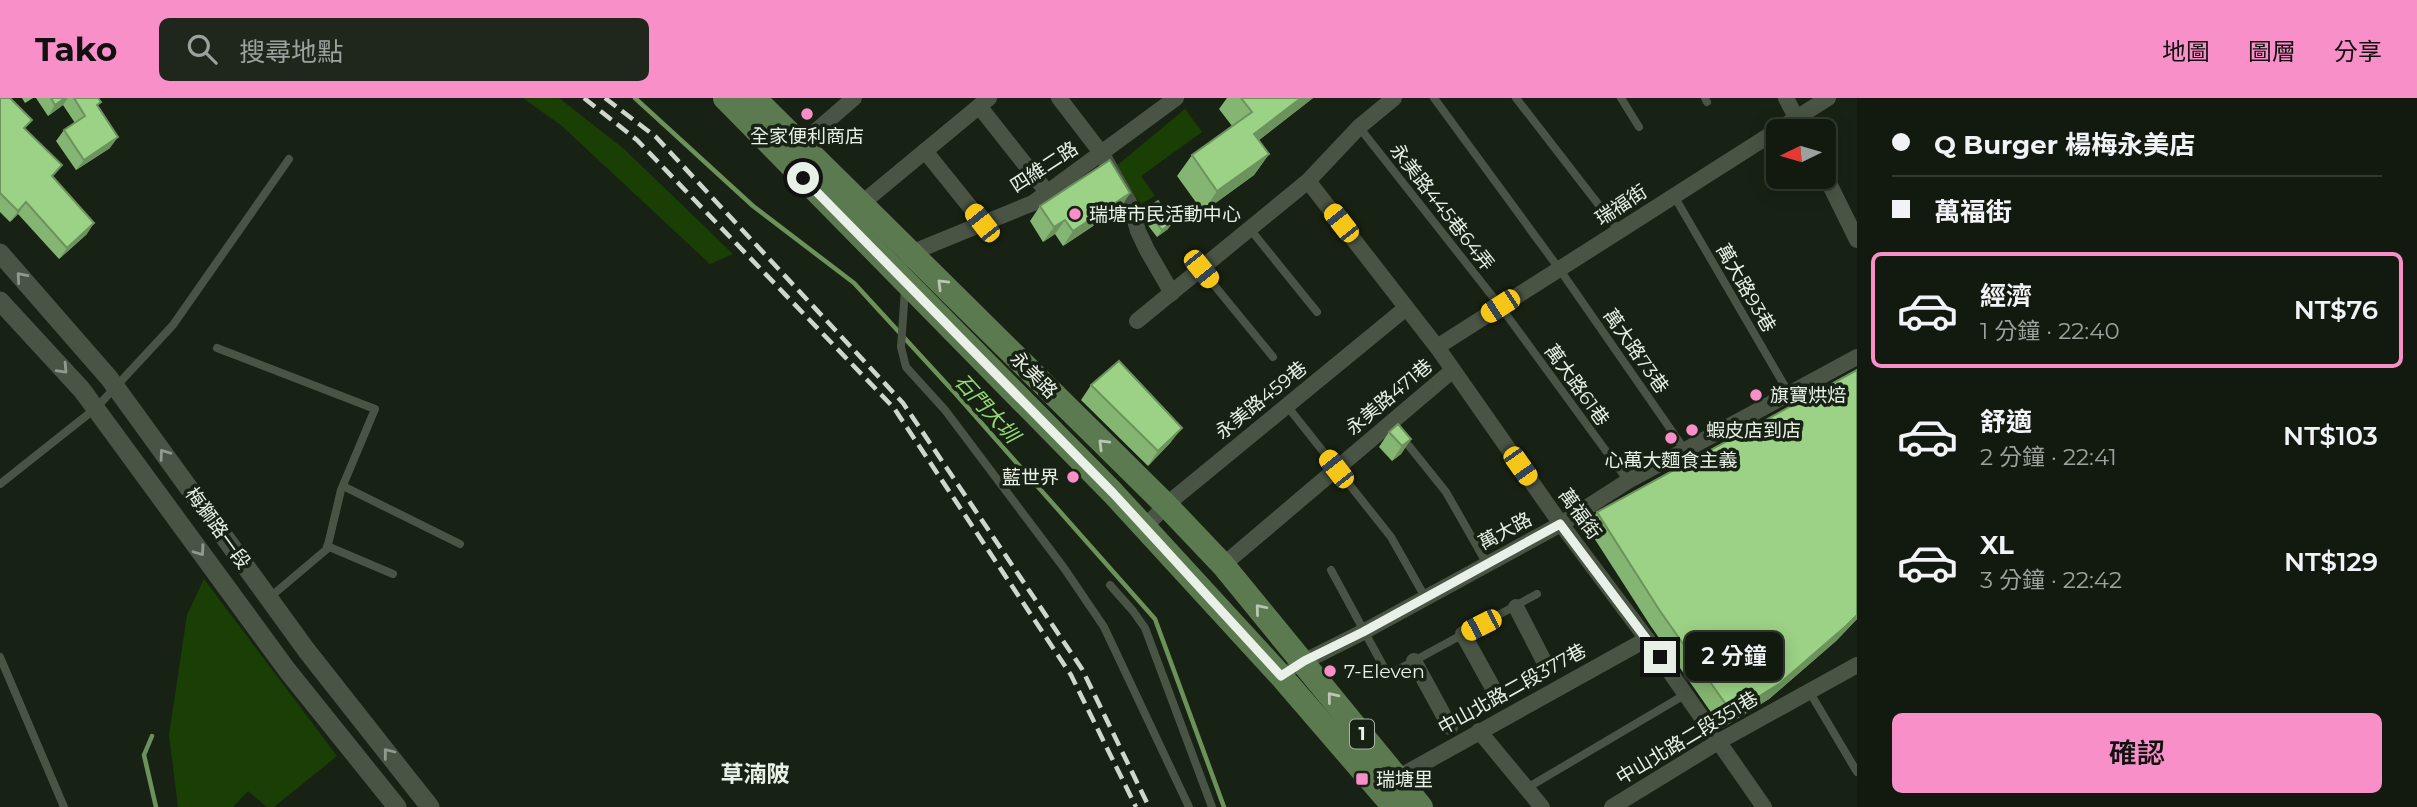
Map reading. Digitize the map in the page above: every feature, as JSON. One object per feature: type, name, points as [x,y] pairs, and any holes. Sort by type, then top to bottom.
[{"type":"main road","name":"永美路","points":[[725,98],[861,204],[1166,505],[1223,565],[1304,661]]},
{"type":"main road","name":"永美路","points":[[754,98],[793,152],[905,282],[1145,527],[1281,676]]},
{"type":"main road","name":"1","points":[[1304,661],[1421,807]]},
{"type":"main road","name":"1","points":[[1281,676],[1394,807]]},
{"type":"street","points":[[793,152],[854,98]]},
{"type":"street","points":[[1059,98],[1102,154],[1131,206],[1147,250],[1172,293]]},
{"type":"street","name":"四維二路","points":[[911,253],[1033,203],[1176,98]]},
{"type":"street","points":[[1137,321],[1308,181],[1359,127],[1394,98]]},
{"type":"street","points":[[1786,98],[1797,119]]},
{"type":"street","name":"瑞福街","points":[[1806,119],[1828,98]]},
{"type":"street","points":[[861,204],[984,102],[1047,192]]},
{"type":"street","name":"瑞福街","points":[[1437,347],[1674,196],[1766,144]]},
{"type":"street","points":[[925,151],[982,223]]},
{"type":"street","name":"萬福街","points":[[1308,181],[1437,347],[1560,524],[1647,639],[1764,807]]},
{"type":"street","points":[[1832,189],[1857,240]]},
{"type":"street","name":"梅獅路一段","points":[[0,253],[116,387],[307,651],[430,807]]},
{"type":"street","points":[[905,282],[911,253]]},
{"type":"street","name":"梅獅路一段","points":[[0,302],[82,390],[287,670],[397,807]]},
{"type":"street","name":"永美路459巷","points":[[1145,527],[1166,505],[1406,308]]},
{"type":"street","name":"萬大路","points":[[1281,676],[1304,661],[1363,632],[1560,524],[1628,481],[1857,357]]},
{"type":"street","name":"永美路471巷","points":[[1223,565],[1453,370]]},
{"type":"street","points":[[1516,607],[1548,669]]},
{"type":"street","points":[[1463,634],[1499,699]]},
{"type":"street","name":"中山北路二段377巷","points":[[1397,778],[1647,639]]},
{"type":"street","points":[[1414,661],[1450,727]]},
{"type":"street","name":"中山北路二段351巷","points":[[1612,807],[1718,742],[1857,664]]},
{"type":"street","points":[[1479,731],[1542,807]]},
{"type":"lane","name":"萬大路73巷","points":[[1434,98],[1560,270],[1685,450]]},
{"type":"lane","points":[[1516,98],[1619,231]]},
{"type":"lane","points":[[1621,98],[1639,127]]},
{"type":"lane","name":"永美路445巷64弄","points":[[1359,127],[1500,306]]},
{"type":"lane","points":[[0,484],[96,408],[173,325],[289,159]]},
{"type":"lane","name":"萬大路93巷","points":[[1674,196],[1790,395]]},
{"type":"lane","points":[[1250,229],[1317,312]]},
{"type":"lane","points":[[1201,269],[1273,358]]},
{"type":"lane","points":[[905,282],[902,342],[906,367],[945,410],[1064,568],[1104,627],[1189,807]]},
{"type":"lane","name":"萬大路61巷","points":[[1500,306],[1628,481]]},
{"type":"lane","points":[[217,348],[374,409],[343,486],[327,550],[269,598]]},
{"type":"lane","points":[[1287,406],[1391,537],[1425,597]]},
{"type":"lane","points":[[1391,423],[1446,492],[1487,564]]},
{"type":"lane","points":[[343,486],[460,544]]},
{"type":"lane","points":[[327,546],[393,574]]},
{"type":"lane","points":[[1331,570],[1388,675],[1537,594]]},
{"type":"lane","points":[[1110,585],[1145,628],[1212,807]]},
{"type":"lane","points":[[0,657],[64,807]]},
{"type":"lane","points":[[1809,691],[1857,772]]},
{"type":"lane","points":[[1527,788],[1686,694]]},
{"type":"green space","points":[[523,98],[559,98],[624,149],[733,254],[710,264],[562,126]]},
{"type":"green space","points":[[1185,109],[1202,132],[1141,176],[1155,196],[1141,204],[1114,168]]},
{"type":"green space","points":[[204,579],[337,756],[274,807],[267,807],[248,791],[233,807],[178,807],[169,735],[187,615]]},
{"type":"building","points":[[0,98],[10,98],[32,120],[24,128],[62,165],[52,176],[94,223],[67,248],[26,202],[18,211],[0,193]]},
{"type":"building","points":[[51,98],[65,98],[55,105]]},
{"type":"building","points":[[74,98],[98,98],[101,102],[97,105],[118,137],[84,160],[64,130],[85,116]]},
{"type":"building","points":[[1241,98],[1301,98],[1254,134],[1269,154],[1217,191],[1192,155],[1252,112]]},
{"type":"building","name":"瑞塘市民活動中心","points":[[1110,160],[1130,193],[1073,231],[1065,220],[1054,227],[1040,206]]},
{"type":"building","points":[[1158,201],[1173,222],[1162,230],[1152,217],[1149,207]]},
{"type":"building","points":[[1119,361],[1182,428],[1158,451],[1091,385]]},
{"type":"building","points":[[1857,370],[1857,615],[1779,684],[1732,713],[1660,611],[1597,512]]},
{"type":"building","points":[[1398,424],[1411,439],[1402,446],[1389,432]]},
{"type":"waterway","name":"石門大圳","points":[[635,98],[753,206],[854,283],[1155,619],[1224,807]]},
{"type":"waterway","points":[[152,736],[144,755],[156,807]]},
{"type":"railway","points":[[584,98],[637,140],[894,408],[1071,675],[1136,807]]},
{"type":"railway","points":[[605,98],[656,137],[903,403],[1082,669],[1149,807]]},
{"type":"place","name":"全家便利商店","points":[[807,114]]},
{"type":"place","name":"瑞塘市民活動中心","points":[[1075,214]]},
{"type":"place","name":"旗寶烘焙","points":[[1756,395]]},
{"type":"place","name":"蝦皮店到店","points":[[1692,430]]},
{"type":"place","name":"心萬大麵食主義","points":[[1671,438]]},
{"type":"place","name":"藍世界","points":[[1073,477]]},
{"type":"place","name":"7-Eleven","points":[[1330,671]]},
{"type":"place","name":"瑞塘里","points":[[1362,779]]},
{"type":"district","name":"草湳陂","points":[[755,774]]},
{"type":"route","points":[[803,178],[1113,493],[1281,676],[1304,661],[1363,632],[1560,524],[1660,657]]}]
